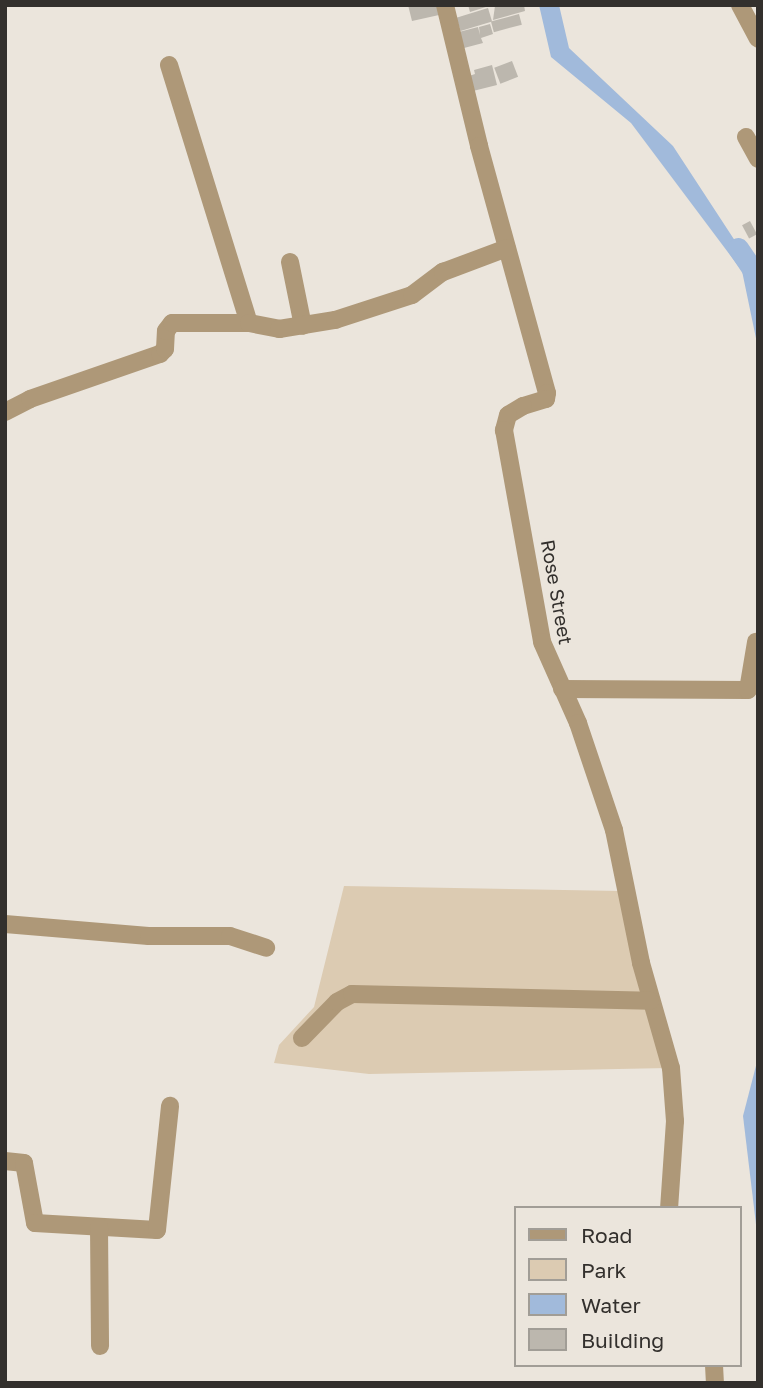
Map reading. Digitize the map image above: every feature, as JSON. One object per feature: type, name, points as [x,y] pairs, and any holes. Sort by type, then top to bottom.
[{"type":"street","name":"Rose Street","points":[[445,5],[547,393],[546,400],[523,406],[508,415],[503,430],[542,642],[582,734],[614,830],[650,1001],[671,1068],[675,1135],[669,1206]]},
{"type":"street","points":[[740,5],[758,39]]},
{"type":"street","points":[[169,65],[249,323]]},
{"type":"street","points":[[746,137],[758,159]]},
{"type":"street","points":[[5,412],[43,395],[160,354],[165,349],[166,331],[172,323],[249,323],[279,329],[335,320],[412,295],[443,272],[507,248]]},
{"type":"street","points":[[290,262],[303,326]]},
{"type":"street","points":[[562,689],[748,690],[756,642]]},
{"type":"street","points":[[5,925],[149,936],[230,936],[266,948]]},
{"type":"street","points":[[303,1038],[337,1002],[352,994],[650,1001]]},
{"type":"street","points":[[5,1161],[24,1163],[35,1223],[157,1230],[170,1106]]},
{"type":"street","points":[[99,1227],[100,1346]]},
{"type":"green space","points":[[344,886],[620,891],[644,996],[354,999],[647,1006],[667,1068],[369,1074],[274,1063],[279,1045],[314,1007]]},
{"type":"water","points":[[539,5],[559,5],[569,48],[673,146],[758,276],[758,348],[742,271],[631,123],[551,57]]},
{"type":"water","points":[[758,1058],[758,1241],[743,1116]]},
{"type":"building","points":[[408,5],[437,5],[439,15],[412,21]]},
{"type":"building","points":[[468,5],[489,5],[489,6],[470,12]]},
{"type":"building","points":[[524,5],[525,11],[493,20],[495,6]]},
{"type":"building","points":[[488,8],[492,21],[461,31],[456,18]]},
{"type":"building","points":[[519,14],[522,25],[494,32],[491,22]]},
{"type":"building","points":[[490,24],[493,34],[481,38],[483,43],[464,48],[459,32],[478,27],[480,35],[479,27]]},
{"type":"building","points":[[512,61],[518,77],[500,84],[494,68]]},
{"type":"building","points":[[492,65],[497,85],[473,91],[469,76],[475,74],[474,70]]},
{"type":"building","points":[[750,221],[757,234],[749,238],[742,225]]},
{"type":"waterway","points":[[738,248],[758,278]]}]
